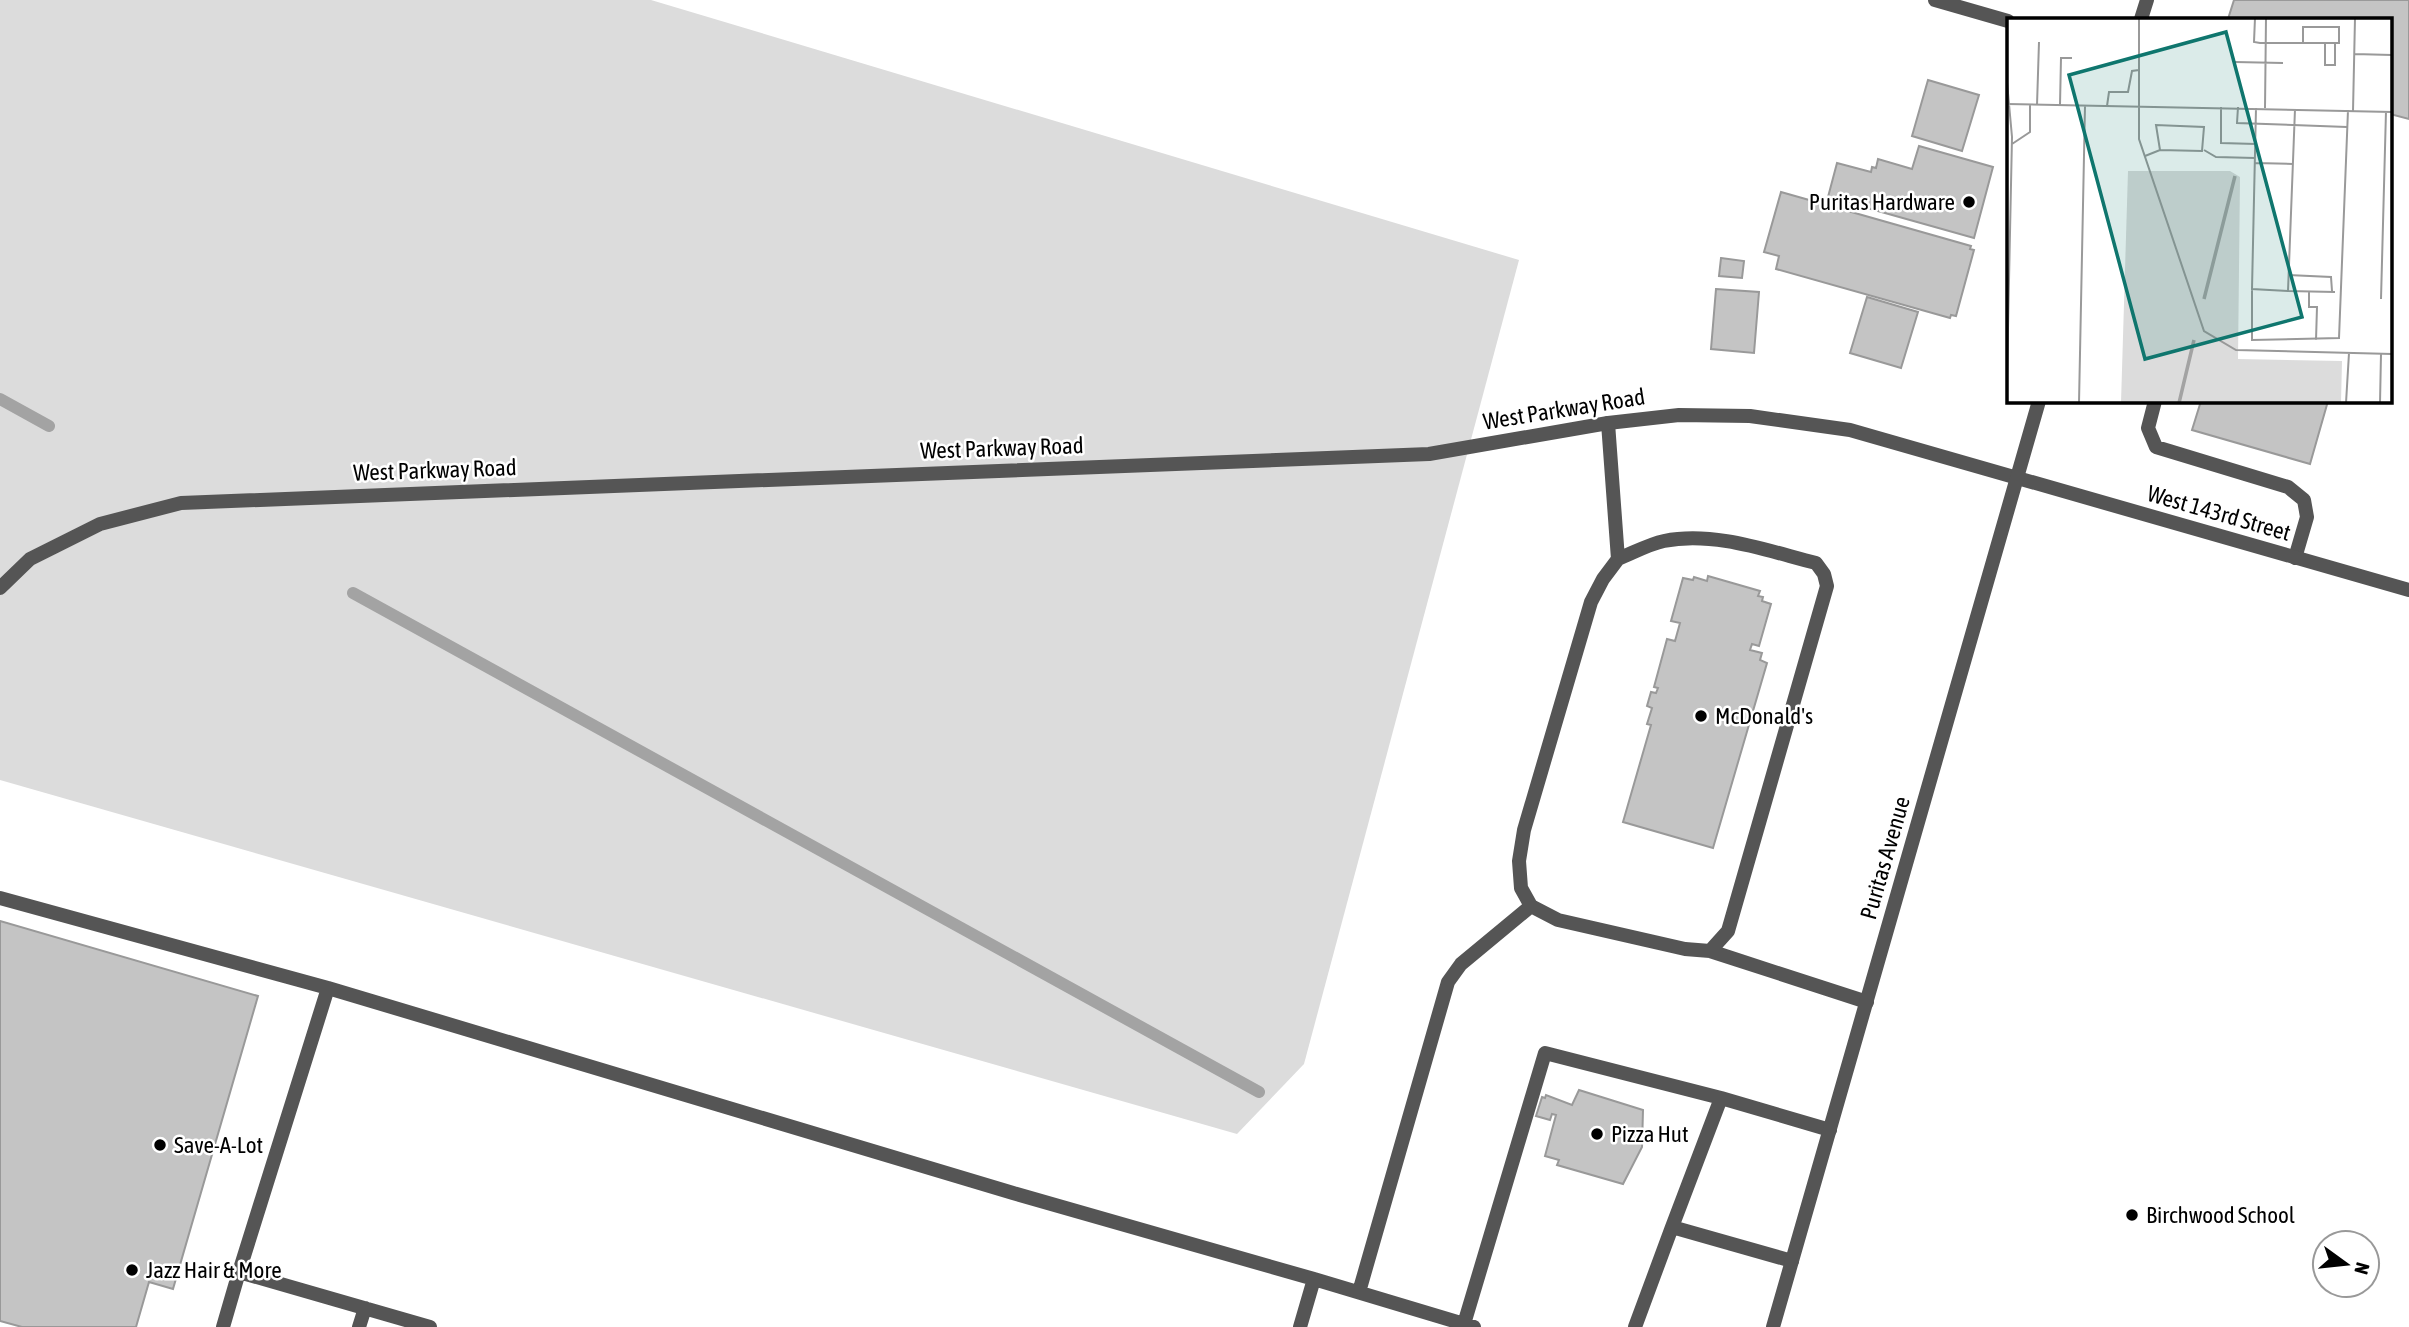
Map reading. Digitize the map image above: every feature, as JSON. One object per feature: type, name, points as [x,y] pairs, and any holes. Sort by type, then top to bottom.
[{"type":"street","points":[[1935,0],[2007,21]]},
{"type":"street","points":[[2141,18],[2147,0]]},
{"type":"street","name":"Puritas Avenue","points":[[1773,1327],[2039,402]]},
{"type":"street","points":[[2155,402],[2148,428],[2156,447],[2288,487],[2304,500],[2306,517],[2295,558]]},
{"type":"street","name":"West Parkway Road","points":[[0,588],[30,559],[100,524],[181,503],[1429,453],[1608,423],[1679,415],[1738,416],[1850,430],[2018,480]]},
{"type":"street","points":[[1608,423],[1618,559]]},
{"type":"street","name":"West 143rd Street","points":[[2018,480],[2409,590]]},
{"type":"street","points":[[1710,951],[1728,931],[1827,586],[1824,574],[1816,563],[1735,543],[1696,538],[1662,541],[1618,559],[1591,602],[1524,830],[1519,861],[1521,888],[1531,906],[1558,920],[1685,949],[1710,951],[1867,1002]]},
{"type":"street","points":[[0,898],[328,988],[1013,1194],[1469,1326],[1545,1053],[1721,1098],[1830,1130]]},
{"type":"street","points":[[1359,1292],[1448,982],[1461,964],[1531,906]]},
{"type":"street","points":[[223,1327],[328,988]]},
{"type":"street","points":[[1635,1327],[1721,1098]]},
{"type":"street","points":[[1672,1227],[1792,1261]]},
{"type":"street","points":[[239,1272],[430,1327]]},
{"type":"street","points":[[1300,1327],[1314,1279]]},
{"type":"street","points":[[359,1327],[365,1308]]},
{"type":"shaded area","points":[[0,0],[651,0],[1519,260],[1304,1064],[1237,1134],[0,780]]},
{"type":"building","points":[[2234,0],[2409,0],[2409,119],[2392,115],[2392,18],[2228,18]]},
{"type":"building","points":[[1928,80],[1979,95],[1962,151],[1912,136]]},
{"type":"building","points":[[1919,146],[1993,167],[1974,238],[1828,197],[1837,163],[1871,172],[1872,167],[1876,168],[1878,159],[1912,169]]},
{"type":"building","points":[[1781,192],[1971,246],[1970,249],[1974,250],[1956,316],[1951,315],[1950,318],[1776,269],[1779,256],[1764,252]]},
{"type":"building","points":[[1721,258],[1744,261],[1742,278],[1719,276]]},
{"type":"building","points":[[1716,289],[1759,292],[1754,353],[1711,349]]},
{"type":"building","points":[[1867,297],[1918,312],[1901,368],[1850,353]]},
{"type":"building","points":[[2201,402],[2328,402],[2310,464],[2192,430]]},
{"type":"building","name":"McDonald's","points":[[1708,576],[1760,591],[1758,596],[1763,597],[1762,601],[1771,604],[1759,646],[1752,644],[1750,650],[1762,653],[1760,660],[1767,663],[1713,848],[1623,822],[1651,725],[1647,724],[1652,708],[1647,706],[1651,692],[1656,693],[1658,688],[1654,687],[1667,639],[1675,641],[1680,623],[1671,621],[1683,578],[1693,580],[1694,577],[1707,581]]},
{"type":"building","points":[[0,921],[258,996],[173,1289],[149,1282],[136,1327],[22,1327],[0,1321]]},
{"type":"building","name":"Pizza Hut","points":[[1579,1090],[1643,1110],[1642,1147],[1623,1184],[1557,1165],[1559,1160],[1545,1156],[1556,1115],[1552,1114],[1550,1120],[1536,1116],[1542,1097],[1545,1098],[1546,1095],[1572,1105]]},
{"type":"waterway","points":[[0,399],[49,426]]},
{"type":"waterway","points":[[353,593],[1259,1092]]},
{"type":"place","name":"Puritas Hardware","points":[[1969,202]]},
{"type":"place","name":"McDonald's","points":[[1701,716]]},
{"type":"place","name":"Pizza Hut","points":[[1597,1134]]},
{"type":"place","name":"Save-A-Lot","points":[[160,1145]]},
{"type":"place","name":"Birchwood School","points":[[2132,1215]]},
{"type":"place","name":"Jazz Hair & More","points":[[132,1270]]}]
